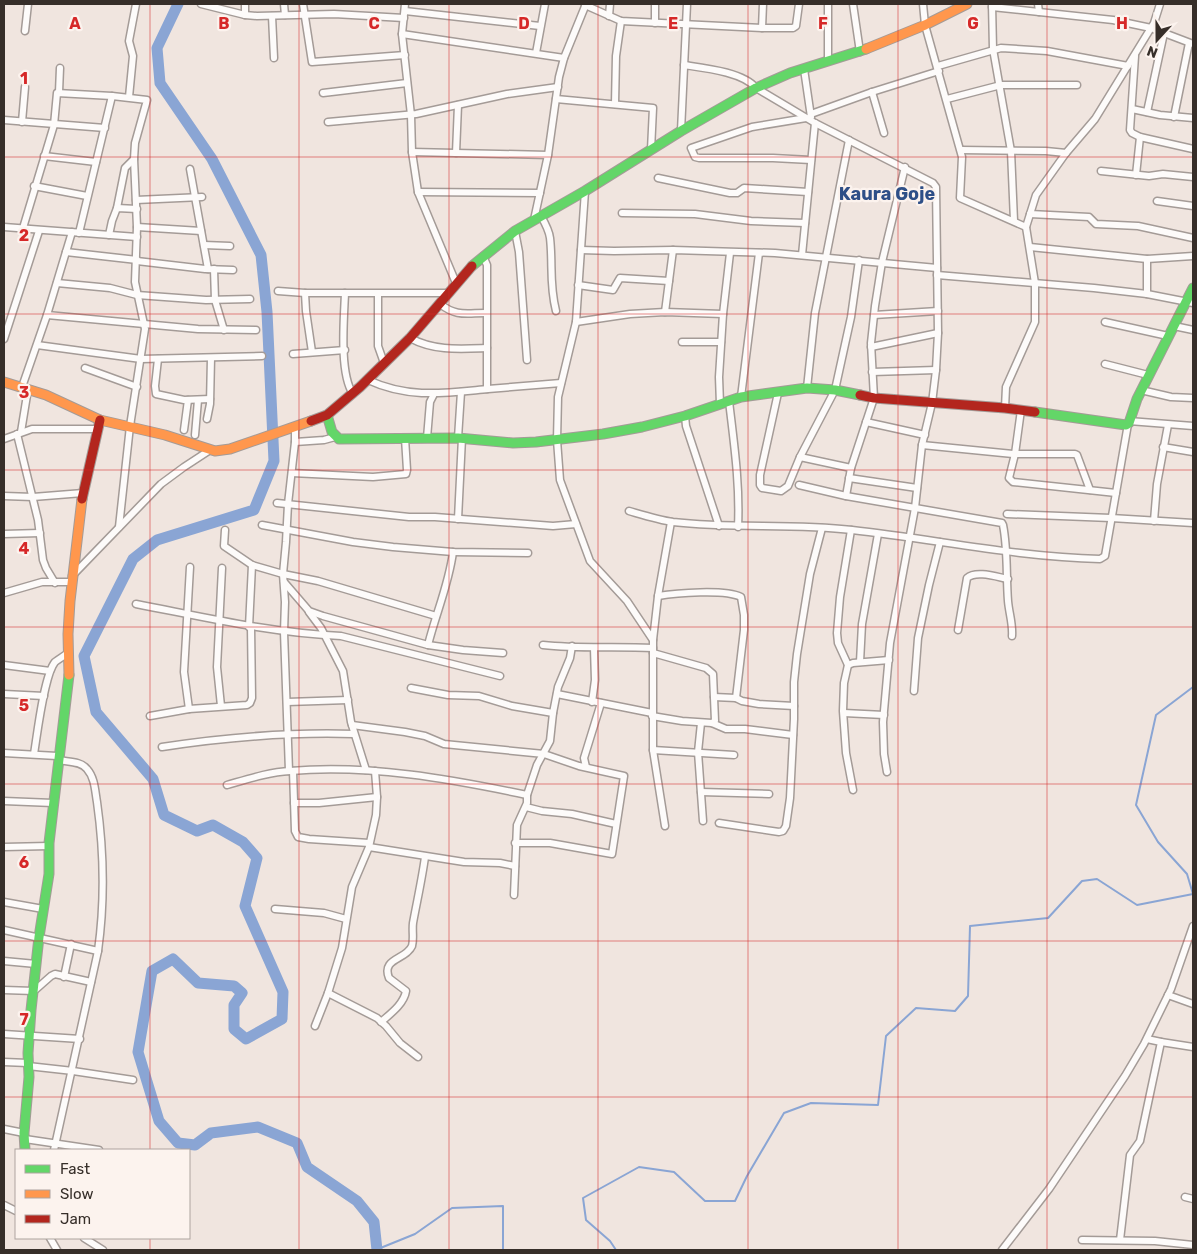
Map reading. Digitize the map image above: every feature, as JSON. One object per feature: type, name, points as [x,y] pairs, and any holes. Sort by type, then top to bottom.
[{"type":"street","points":[[25,30],[28,4]]},
{"type":"street","points":[[130,98],[133,56],[129,42],[136,4]]},
{"type":"street","points":[[202,4],[229,7],[245,15],[334,14],[404,18]]},
{"type":"street","points":[[245,4],[245,15]]},
{"type":"street","points":[[284,4],[285,15]]},
{"type":"street","points":[[303,4],[312,62],[405,55]]},
{"type":"street","points":[[536,53],[544,4]]},
{"type":"street","points":[[556,310],[550,278],[550,238],[538,218],[540,193],[564,58],[585,4],[621,21],[792,28],[796,26],[799,4]]},
{"type":"street","points":[[609,16],[610,4]]},
{"type":"street","points":[[655,4],[655,23]]},
{"type":"street","points":[[680,131],[687,4]]},
{"type":"street","points":[[762,28],[763,4]]},
{"type":"street","points":[[828,4],[828,61]]},
{"type":"street","points":[[853,4],[860,52]]},
{"type":"street","points":[[923,4],[925,25],[939,68],[961,150],[960,198],[1026,227]]},
{"type":"street","points":[[4,440],[19,433],[39,428],[99,424],[130,426],[210,450],[220,451],[255,441],[327,415],[353,394],[410,338],[456,283],[483,256],[515,231],[585,192],[680,131],[756,88],[804,69],[860,52],[925,25],[968,4]]},
{"type":"street","points":[[1038,4],[1039,12]]},
{"type":"street","points":[[1005,408],[1006,388],[1035,322],[1034,283],[1026,227],[1036,195],[1066,153],[1096,119],[1151,28],[1160,4]]},
{"type":"street","points":[[1014,221],[1011,151],[1001,85],[993,49],[992,5],[1114,20],[1151,28],[1191,44],[1174,117]]},
{"type":"street","points":[[456,283],[418,192],[412,152],[411,115],[402,34],[405,7],[540,26]]},
{"type":"street","points":[[272,16],[274,58]]},
{"type":"street","points":[[615,104],[616,56],[621,21]]},
{"type":"street","points":[[1146,112],[1164,33]]},
{"type":"street","points":[[402,34],[564,58]]},
{"type":"street","points":[[811,160],[699,158],[695,157],[691,148],[752,127],[811,119],[872,92],[993,49],[1017,48],[1047,51],[1128,66]]},
{"type":"street","points":[[1135,54],[1130,130],[1134,135],[1140,137],[1193,149]]},
{"type":"street","points":[[684,65],[707,68],[749,80],[756,88],[849,140],[905,167],[933,183],[936,187],[938,311],[936,370],[932,403],[922,445],[910,538],[890,643],[884,715],[884,754],[888,772]]},
{"type":"street","points":[[23,228],[34,186],[54,125],[56,96],[59,92],[60,68]]},
{"type":"street","points":[[802,255],[811,160],[811,119],[804,69]]},
{"type":"street","points":[[323,94],[407,83]]},
{"type":"street","points":[[947,99],[1001,85],[1077,85]]},
{"type":"street","points":[[22,122],[25,87]]},
{"type":"street","points":[[328,122],[411,115],[508,94],[558,87]]},
{"type":"street","points":[[59,92],[145,99],[147,101],[135,144],[134,159],[137,209],[137,260],[135,274],[137,295],[145,329],[130,426],[119,527]]},
{"type":"street","points":[[872,92],[884,132]]},
{"type":"street","points":[[55,582],[46,568],[19,433],[25,388],[66,252],[76,233],[112,96]]},
{"type":"street","points":[[556,99],[653,108],[651,150]]},
{"type":"street","points":[[456,153],[458,105]]},
{"type":"street","points":[[1132,109],[1174,117],[1193,118]]},
{"type":"street","points":[[4,120],[105,128]]},
{"type":"street","points":[[1136,175],[1140,137]]},
{"type":"street","points":[[807,388],[815,313],[849,140]]},
{"type":"street","points":[[961,150],[1066,153]]},
{"type":"street","points":[[412,152],[548,155]]},
{"type":"street","points":[[44,156],[96,162]]},
{"type":"street","points":[[109,235],[126,168],[134,159]]},
{"type":"street","points":[[846,496],[851,468],[874,398],[871,347],[874,315],[882,262],[905,167]]},
{"type":"street","points":[[190,169],[198,198],[201,231],[211,269],[215,300],[224,330]]},
{"type":"street","points":[[1101,171],[1149,176],[1163,174],[1193,177]]},
{"type":"street","points":[[658,178],[730,193],[744,188],[808,192]]},
{"type":"street","points":[[34,186],[87,196]]},
{"type":"street","points":[[418,192],[540,193]]},
{"type":"street","points":[[585,192],[576,322],[558,397],[556,440],[560,480],[590,561],[626,601],[653,640]]},
{"type":"street","points":[[136,200],[198,198]]},
{"type":"street","points":[[1157,201],[1193,206]]},
{"type":"street","points":[[117,208],[137,209]]},
{"type":"street","points":[[622,213],[694,214],[751,221],[805,223]]},
{"type":"street","points":[[1030,214],[1089,217],[1096,224],[1138,226],[1193,238]]},
{"type":"street","points":[[4,227],[137,238]]},
{"type":"street","points":[[137,228],[201,231]]},
{"type":"street","points":[[4,339],[39,231]]},
{"type":"street","points":[[515,231],[526,323],[527,360]]},
{"type":"street","points":[[204,245],[230,246]]},
{"type":"street","points":[[1030,247],[1147,259],[1193,256]]},
{"type":"street","points":[[581,250],[673,250],[802,255],[937,268]]},
{"type":"street","points":[[665,312],[673,250]]},
{"type":"street","points":[[66,252],[233,270]]},
{"type":"street","points":[[730,253],[723,314],[719,378],[736,457],[739,493],[738,527]]},
{"type":"street","points":[[741,397],[759,253]]},
{"type":"street","points":[[483,256],[487,265],[487,389]]},
{"type":"street","points":[[1147,259],[1148,294]]},
{"type":"street","points":[[778,393],[760,474],[760,487],[781,491],[788,486],[800,457],[835,390],[851,317],[859,260]]},
{"type":"street","points":[[937,275],[1148,294],[1191,302]]},
{"type":"street","points":[[578,286],[613,290],[620,278],[668,281]]},
{"type":"street","points":[[57,283],[110,288],[137,295],[215,300],[250,300]]},
{"type":"street","points":[[629,511],[671,522],[738,527],[851,530],[1056,558],[1100,559],[1105,556],[1129,422],[1141,390],[1168,336],[1191,302],[1193,288]]},
{"type":"street","points":[[278,291],[345,294],[449,293]]},
{"type":"street","points":[[305,293],[312,352]]},
{"type":"street","points":[[345,294],[345,372],[348,386],[353,394]]},
{"type":"street","points":[[378,294],[378,346],[384,363]]},
{"type":"street","points":[[440,304],[450,312],[486,313]]},
{"type":"street","points":[[874,315],[938,311]]},
{"type":"street","points":[[576,322],[630,314],[665,312],[723,314]]},
{"type":"street","points":[[47,315],[224,330],[256,330]]},
{"type":"street","points":[[1105,322],[1168,336]]},
{"type":"street","points":[[1174,326],[1193,330]]},
{"type":"street","points":[[871,347],[938,333]]},
{"type":"street","points":[[410,338],[422,344],[440,348],[486,348]]},
{"type":"street","points":[[682,342],[722,342]]},
{"type":"street","points":[[37,345],[141,359],[262,356]]},
{"type":"street","points":[[293,354],[345,350]]},
{"type":"street","points":[[207,419],[212,358]]},
{"type":"street","points":[[158,359],[156,394],[162,397],[188,400],[210,399]]},
{"type":"street","points":[[1105,364],[1148,375]]},
{"type":"street","points":[[85,368],[137,387]]},
{"type":"street","points":[[872,372],[936,370]]},
{"type":"street","points":[[368,380],[399,390],[434,394],[561,383]]},
{"type":"street","points":[[4,382],[25,388],[99,424]]},
{"type":"street","points":[[296,442],[335,438],[460,438],[513,443],[556,440],[642,427],[685,416],[741,397],[807,388],[835,390],[874,398],[1005,408],[1129,422],[1193,426]]},
{"type":"street","points":[[1141,390],[1171,397],[1193,398]]},
{"type":"street","points":[[458,519],[461,392]]},
{"type":"street","points":[[427,438],[430,402],[434,394]]},
{"type":"street","points":[[184,430],[188,400]]},
{"type":"street","points":[[195,434],[198,400]]},
{"type":"street","points":[[1021,410],[1015,454],[1009,478],[1013,482],[1116,493]]},
{"type":"street","points":[[327,415],[335,438]]},
{"type":"street","points":[[685,416],[686,426],[719,526]]},
{"type":"street","points":[[866,422],[925,435]]},
{"type":"street","points":[[25,1149],[29,1036],[39,937],[49,874],[49,846],[53,803],[68,683],[67,644],[72,579],[82,493],[90,454],[99,424]]},
{"type":"street","points":[[1154,521],[1157,484],[1168,425]]},
{"type":"street","points":[[296,426],[296,442],[282,574],[284,582],[287,734],[295,831],[298,837],[308,839],[369,845],[425,857],[515,866]]},
{"type":"street","points":[[292,473],[374,477],[406,474],[408,470],[405,438]]},
{"type":"street","points":[[922,445],[1015,454],[1074,454],[1077,455],[1090,490]]},
{"type":"street","points":[[1163,447],[1193,452]]},
{"type":"street","points":[[4,593],[42,582],[72,579],[161,484],[210,450]]},
{"type":"street","points":[[800,457],[851,468]]},
{"type":"street","points":[[849,478],[917,488]]},
{"type":"street","points":[[799,486],[1002,523],[1004,525],[1007,552],[1009,614],[1012,621],[1012,636]]},
{"type":"street","points":[[4,496],[33,497],[82,493]]},
{"type":"street","points":[[277,503],[409,517],[553,526],[576,524]]},
{"type":"street","points":[[1007,514],[1111,518],[1193,524]]},
{"type":"street","points":[[665,826],[653,750],[653,640],[658,596],[671,522]]},
{"type":"street","points":[[262,525],[353,542],[453,552],[528,553]]},
{"type":"street","points":[[719,823],[779,832],[784,831],[786,826],[790,798],[794,735],[794,682],[797,654],[810,574],[822,528]]},
{"type":"street","points":[[225,530],[224,546],[252,565],[436,616]]},
{"type":"street","points":[[851,530],[837,622],[838,643],[848,665],[844,683],[844,713],[846,753],[853,790]]},
{"type":"street","points":[[4,534],[40,533]]},
{"type":"street","points":[[860,662],[862,624],[878,534]]},
{"type":"street","points":[[914,691],[918,638],[940,542]]},
{"type":"street","points":[[428,645],[445,592],[453,552]]},
{"type":"street","points":[[150,716],[189,709],[247,705],[250,702],[252,698],[250,627],[252,565]]},
{"type":"street","points":[[189,709],[185,684],[190,566]]},
{"type":"street","points":[[221,706],[217,667],[222,568]]},
{"type":"street","points":[[958,630],[967,578],[970,575],[976,574],[1008,579]]},
{"type":"street","points":[[284,582],[309,611],[325,636],[343,671],[354,734],[366,770]]},
{"type":"street","points":[[658,596],[727,593],[741,597],[744,630],[736,698]]},
{"type":"street","points":[[136,604],[250,627],[284,632],[341,636],[405,654],[500,676]]},
{"type":"street","points":[[309,611],[428,645],[503,653]]},
{"type":"street","points":[[543,645],[653,651],[706,668],[711,671],[714,698],[715,721],[712,723]]},
{"type":"street","points":[[514,895],[517,825],[526,807],[527,794],[537,765],[550,742],[557,694],[570,658],[572,646]]},
{"type":"street","points":[[592,702],[595,686],[594,648]]},
{"type":"street","points":[[34,754],[50,670],[56,662],[68,654]]},
{"type":"street","points":[[848,665],[860,662],[889,660]]},
{"type":"street","points":[[4,665],[50,670]]},
{"type":"street","points":[[411,688],[448,695],[479,696],[512,706],[553,714]]},
{"type":"street","points":[[4,694],[44,696]]},
{"type":"street","points":[[557,694],[652,715],[712,723],[726,730],[745,729],[794,735]]},
{"type":"street","points":[[714,698],[736,698],[758,704],[794,706]]},
{"type":"street","points":[[287,702],[348,700]]},
{"type":"street","points":[[586,767],[584,758],[601,704]]},
{"type":"street","points":[[844,713],[884,715]]},
{"type":"street","points":[[701,723],[698,752],[703,821]]},
{"type":"street","points":[[352,725],[425,736],[444,744],[544,754],[579,766],[624,776],[612,854],[550,843],[515,843]]},
{"type":"street","points":[[162,747],[245,736],[354,734]]},
{"type":"street","points":[[653,750],[734,755]]},
{"type":"street","points":[[4,753],[34,754],[58,758],[78,763],[89,770],[94,782],[102,837],[103,875],[98,951],[55,1147]]},
{"type":"street","points":[[227,785],[291,771],[366,770],[454,780],[527,794]]},
{"type":"street","points":[[315,1026],[342,948],[352,887],[369,845],[376,815],[375,771]]},
{"type":"street","points":[[701,792],[769,794]]},
{"type":"street","points":[[294,803],[319,803],[377,797]]},
{"type":"street","points":[[4,801],[53,803]]},
{"type":"street","points":[[526,807],[542,811],[572,814],[616,824]]},
{"type":"street","points":[[4,847],[49,846]]},
{"type":"street","points":[[381,1022],[401,1003],[405,996],[406,991],[389,978],[388,967],[390,963],[408,952],[412,946],[413,924],[425,857]]},
{"type":"street","points":[[4,902],[43,909]]},
{"type":"street","points":[[274,909],[324,913],[346,919]]},
{"type":"street","points":[[1002,1250],[1049,1189],[1081,1143],[1147,1039],[1168,996],[1193,926]]},
{"type":"street","points":[[4,930],[98,951]]},
{"type":"street","points":[[64,976],[71,944]]},
{"type":"street","points":[[4,961],[36,964]]},
{"type":"street","points":[[4,990],[34,991],[53,975],[91,982]]},
{"type":"street","points":[[328,993],[363,1010],[381,1022],[400,1043],[418,1057]]},
{"type":"street","points":[[1168,996],[1193,1004]]},
{"type":"street","points":[[4,1034],[80,1039]]},
{"type":"street","points":[[1147,1039],[1193,1047]]},
{"type":"street","points":[[1120,1240],[1130,1155],[1140,1141],[1161,1042]]},
{"type":"street","points":[[4,1062],[133,1080]]},
{"type":"street","points":[[4,1129],[55,1147],[84,1149]]},
{"type":"street","points":[[1185,1197],[1193,1199]]},
{"type":"street","points":[[51,1239],[57,1250]]},
{"type":"street","points":[[86,1239],[103,1250]]},
{"type":"street","points":[[1082,1240],[1155,1241],[1193,1246]]},
{"type":"waterway","points":[[178,4],[157,48],[160,83],[212,159],[261,255],[267,312],[274,461],[254,510],[157,540],[133,559],[84,656],[96,712],[153,779],[164,815],[197,831],[213,825],[243,842],[257,858],[245,906],[283,992],[282,1019],[246,1039],[234,1029],[234,1005],[242,993],[234,986],[198,983],[173,959],[152,971],[138,1052],[159,1121],[178,1143],[195,1145],[211,1133],[258,1127],[297,1143],[307,1167],[357,1201],[374,1222],[377,1250]]},
{"type":"waterway","points":[[616,1250],[610,1241],[586,1220],[583,1198],[639,1167],[674,1172],[705,1201],[735,1201],[747,1176],[784,1113],[811,1103],[878,1105],[886,1036],[916,1008],[955,1011],[968,996],[970,926],[1048,918],[1082,881],[1097,879],[1137,905],[1193,894],[1187,874],[1158,842],[1136,805],[1156,715],[1193,687]]},
{"type":"waterway","points":[[378,1249],[415,1234],[452,1208],[503,1206],[503,1250]]},
{"type":"traffic: fast","points":[[472,266],[515,231],[756,88],[790,73],[866,49]]},
{"type":"traffic: fast","points":[[1035,412],[1126,425],[1129,423],[1137,399],[1193,288]]},
{"type":"traffic: fast","points":[[327,415],[332,432],[339,439],[458,438],[513,443],[603,434],[642,427],[685,416],[741,397],[807,388],[835,390],[860,395]]},
{"type":"traffic: fast","points":[[25,1149],[24,1133],[29,1077],[28,1053],[31,1010],[39,937],[49,874],[49,843],[69,675]]},
{"type":"traffic: slow","points":[[866,49],[925,25],[967,4]]},
{"type":"traffic: slow","points":[[4,382],[46,395],[100,420],[165,435],[215,451],[230,449],[311,421]]},
{"type":"traffic: slow","points":[[69,675],[68,634],[70,601],[82,499]]},
{"type":"traffic: jam","points":[[311,421],[327,415],[360,387],[410,338],[472,266]]},
{"type":"traffic: jam","points":[[860,395],[874,398],[1035,412]]},
{"type":"traffic: jam","points":[[82,499],[100,420]]},
{"type":"district","name":"Kaura Goje","points":[[887,194]]}]
